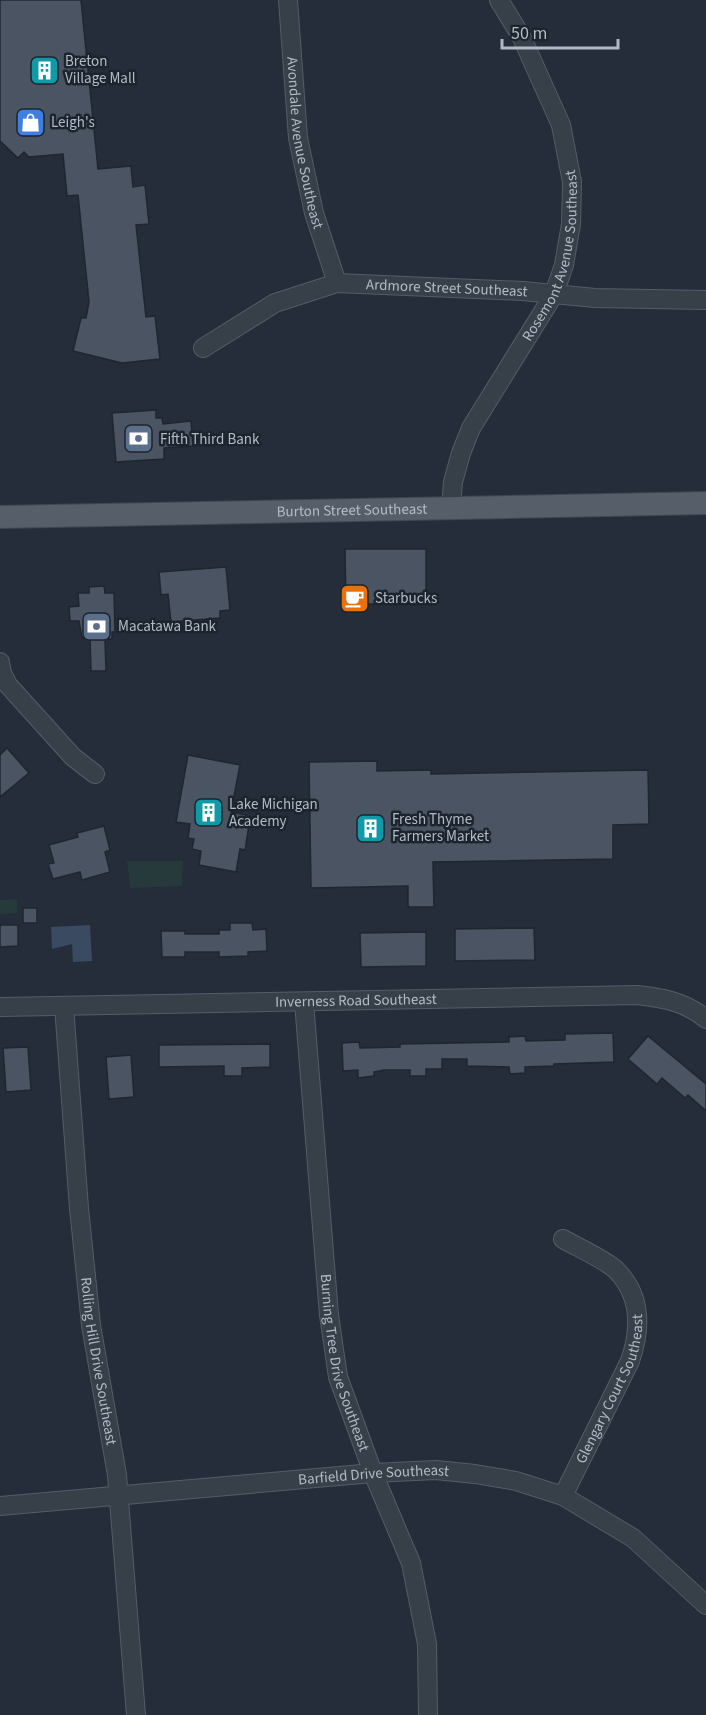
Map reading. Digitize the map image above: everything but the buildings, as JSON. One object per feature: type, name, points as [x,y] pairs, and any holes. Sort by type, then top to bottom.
[{"type":"main road","name":"Burton Street Southeast","points":[[0,517],[706,503]]},
{"type":"street","name":"Avondale Avenue Southeast","points":[[288,0],[298,138],[314,213],[337,283]]},
{"type":"street","name":"Rosemont Avenue Southeast","points":[[451,509],[453,482],[471,428],[554,294],[569,243],[571,224],[572,182],[561,125],[522,38],[499,0]]},
{"type":"street","name":"Ardmore Street Southeast","points":[[203,348],[275,303],[337,283],[595,298],[706,300]]},
{"type":"street","points":[[0,662],[8,685],[73,757],[95,774]]},
{"type":"street","name":"Inverness Road Southeast","points":[[0,1007],[638,995],[675,1001],[706,1019]]},
{"type":"street","name":"Burning Tree Drive Southeast","points":[[304,1002],[329,1315],[338,1377],[373,1473],[411,1563],[427,1644],[428,1715]]},
{"type":"street","name":"Rolling Hill Drive Southeast","points":[[64,1006],[79,1208],[91,1325],[117,1475],[136,1715]]},
{"type":"street","name":"Glengary Court Southeast","points":[[563,1239],[616,1269],[636,1299],[637,1340],[630,1361],[563,1496]]},
{"type":"street","name":"Barfield Drive Southeast","points":[[0,1506],[373,1473],[436,1470],[475,1474],[516,1481],[563,1496],[633,1538],[706,1605]]},
{"type":"shaded area","points":[[127,861],[183,861],[182,886],[130,888]]},
{"type":"shaded area","points":[[17,899],[17,913],[0,914],[0,900]]},
{"type":"water","points":[[90,925],[92,961],[73,962],[72,944],[52,949],[51,927]]},
{"type":"place","name":"Breton Village Mall","points":[[44,70]]},
{"type":"place","name":"Leigh's","points":[[30,122]]},
{"type":"place","name":"Fifth Third Bank","points":[[139,439]]},
{"type":"place","name":"Starbucks","points":[[354,598]]},
{"type":"place","name":"Macatawa Bank","points":[[97,626]]},
{"type":"place","name":"Lake Michigan Academy","points":[[208,813]]},
{"type":"place","name":"Fresh Thyme Farmers Market","points":[[371,828]]}]
